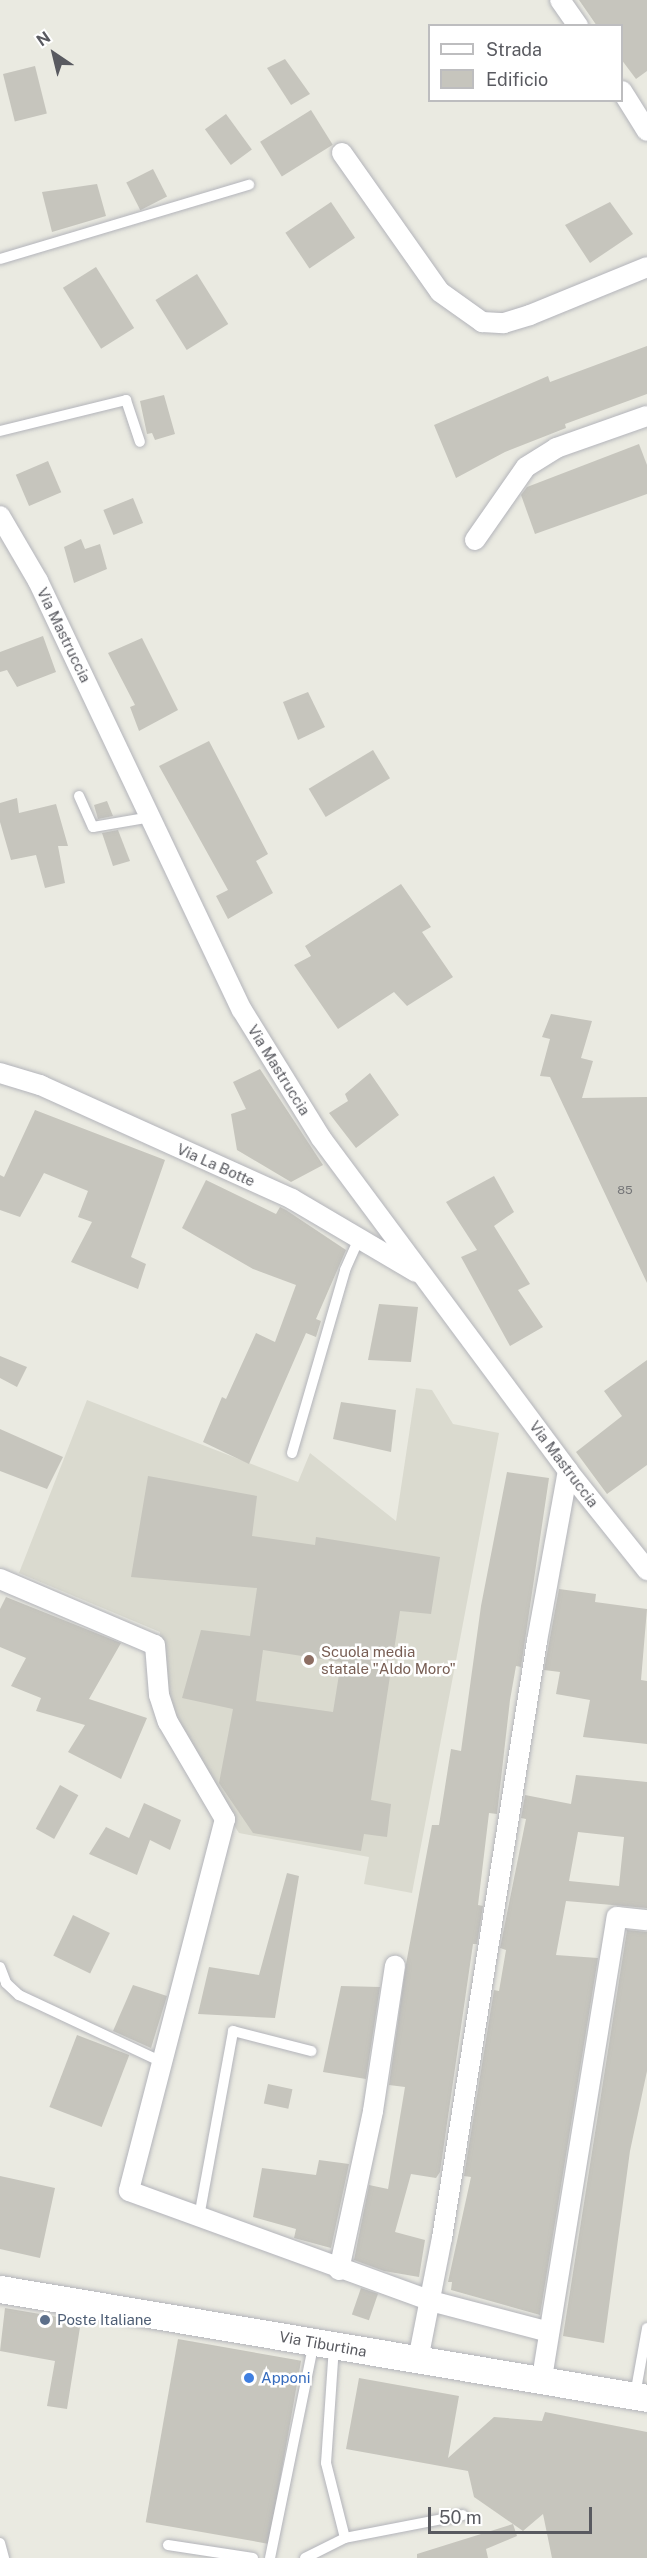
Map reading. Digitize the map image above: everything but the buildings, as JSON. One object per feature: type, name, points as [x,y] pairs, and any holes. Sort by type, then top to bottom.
[{"type":"street","points":[[560,0],[577,24]]},
{"type":"street","points":[[623,94],[647,131]]},
{"type":"street","points":[[342,153],[440,292],[482,322],[504,323],[530,315],[647,267]]},
{"type":"street","points":[[475,540],[526,467],[556,448],[647,416]]},
{"type":"street","name":"Via Mastruccia","points":[[0,516],[38,581],[242,1010],[321,1138],[568,1471],[647,1570]]},
{"type":"street","name":"Via La Botte","points":[[0,1073],[40,1085],[292,1199],[424,1276]]},
{"type":"street","points":[[418,2360],[431,2301],[568,1471]]},
{"type":"street","points":[[0,1579],[155,1645],[159,1695],[168,1722],[225,1819],[164,2063],[129,2191],[339,2270],[431,2301],[549,2332]]},
{"type":"street","points":[[542,2379],[617,1917],[647,1920]]},
{"type":"street","points":[[339,2270],[373,2111],[395,1966]]},
{"type":"street","name":"Via Tiburtina","points":[[0,2289],[641,2396]]},
{"type":"lane","points":[[0,259],[249,185]]},
{"type":"lane","points":[[0,430],[126,400],[140,442]]},
{"type":"lane","points":[[79,796],[93,827],[152,817]]},
{"type":"lane","points":[[292,1453],[345,1270],[359,1239]]},
{"type":"lane","points":[[0,1967],[6,1983],[19,1995],[164,2063]]},
{"type":"lane","points":[[199,2217],[233,2031],[311,2052]]},
{"type":"lane","points":[[641,2396],[647,2328]]},
{"type":"lane","points":[[324,2344],[326,2463],[345,2538]]},
{"type":"lane","points":[[270,2558],[324,2344]]},
{"type":"lane","points":[[305,2558],[345,2538],[463,2515]]},
{"type":"lane","points":[[0,2543],[4,2558]]},
{"type":"lane","points":[[168,2545],[253,2558]]},
{"type":"shaded area","name":"Scuola media statale \"Aldo Moro\"","points":[[416,1388],[432,1390],[453,1424],[499,1433],[412,1893],[364,1884],[369,1857],[239,1833],[195,1763],[175,1723],[165,1688],[160,1632],[19,1573],[87,1400],[298,1482],[310,1453],[396,1521]]},
{"type":"place","name":"Scuola media statale \"Aldo Moro\"","points":[[309,1660]]},
{"type":"place","name":"Poste Italiane","points":[[45,2320]]},
{"type":"place","name":"Apponi","points":[[249,2378]]}]
